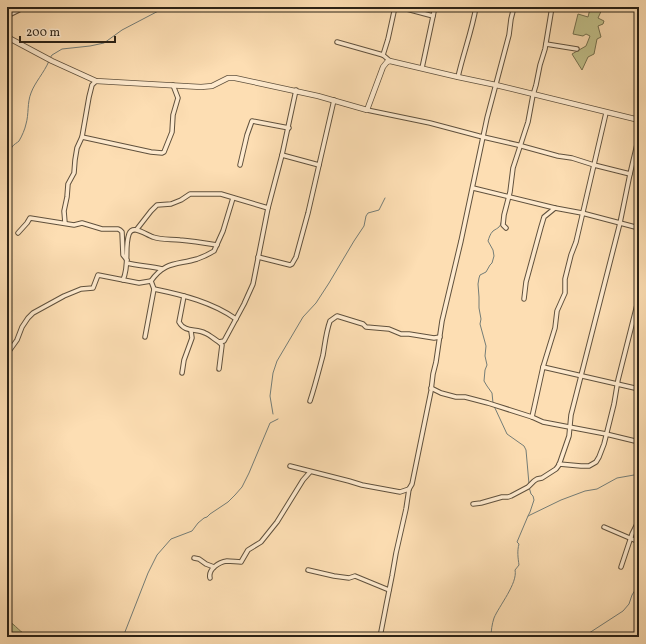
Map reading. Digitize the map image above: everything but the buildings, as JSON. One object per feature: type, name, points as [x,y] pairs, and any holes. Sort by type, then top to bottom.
[{"type":"street","points":[[7,16],[24,7]]},
{"type":"street","points":[[383,55],[388,39],[394,7],[433,16]]},
{"type":"street","points":[[422,68],[435,7]]},
{"type":"street","points":[[458,77],[476,7]]},
{"type":"street","points":[[380,637],[409,489],[412,484],[449,291],[473,188],[483,137],[509,35],[514,7]]},
{"type":"street","points":[[506,228],[503,224],[510,192],[513,168],[528,122],[533,94],[546,44],[552,7]]},
{"type":"street","points":[[7,37],[50,60],[96,81],[201,87],[212,86],[228,78],[235,78],[296,90],[367,110],[430,123],[630,174]]},
{"type":"street","points":[[338,42],[383,55],[390,61],[639,120]]},
{"type":"street","points":[[546,44],[577,50]]},
{"type":"street","points":[[367,110],[383,68],[387,62],[390,61]]},
{"type":"street","points":[[65,223],[64,211],[68,184],[74,173],[77,148],[82,137],[89,97],[92,85],[96,81]]},
{"type":"street","points":[[82,137],[149,151],[164,152],[172,132],[173,115],[178,98],[174,85]]},
{"type":"street","points":[[219,369],[222,343],[244,304],[252,284],[268,208],[289,128],[296,90]]},
{"type":"street","points":[[258,257],[290,265],[296,257],[308,213],[334,100]]},
{"type":"street","points":[[532,417],[543,367],[556,328],[557,312],[565,293],[565,278],[576,242],[606,113]]},
{"type":"street","points":[[240,164],[252,121],[289,128]]},
{"type":"street","points":[[473,504],[511,496],[528,487],[537,479],[542,478],[556,469],[559,464],[569,436],[571,415],[620,223],[639,136]]},
{"type":"street","points":[[282,155],[319,165]]},
{"type":"street","points":[[473,188],[582,213],[639,228]]},
{"type":"street","points":[[137,230],[157,205],[171,204],[190,194],[221,194],[268,208]]},
{"type":"street","points":[[7,354],[17,340],[22,327],[28,318],[34,313],[70,294],[81,289],[93,288],[98,275],[139,283],[151,281],[154,276],[170,264],[197,259],[214,251],[223,231],[233,198]]},
{"type":"street","points":[[524,299],[526,282],[542,222],[544,217],[555,208]]},
{"type":"street","points":[[18,234],[30,218],[74,225],[82,223],[102,229],[120,230],[122,232],[124,255],[127,261],[137,265],[162,270]]},
{"type":"street","points":[[123,280],[127,261],[127,241],[129,232],[132,230],[137,230],[153,237],[217,245]]},
{"type":"street","points":[[145,337],[154,289],[151,281]]},
{"type":"street","points":[[154,289],[184,296],[216,307],[236,319]]},
{"type":"street","points":[[184,296],[179,322],[181,326],[206,333],[222,343]]},
{"type":"street","points":[[559,464],[589,466],[596,462],[604,444],[614,404],[617,384],[639,297]]},
{"type":"street","points":[[310,401],[323,353],[327,330],[330,321],[337,316],[363,324],[366,327],[389,329],[401,334],[434,338],[440,337]]},
{"type":"street","points":[[182,373],[184,360],[192,338],[191,330]]},
{"type":"street","points":[[543,367],[639,389]]},
{"type":"street","points":[[431,388],[441,393],[456,397],[466,397],[532,417],[543,422],[639,442]]},
{"type":"street","points":[[290,466],[373,487],[400,492],[409,489]]},
{"type":"street","points":[[210,578],[210,571],[218,564],[226,561],[241,562],[248,550],[262,542],[277,522],[303,480],[310,472]]},
{"type":"street","points":[[621,567],[630,538],[639,520]]},
{"type":"street","points":[[604,527],[639,542]]},
{"type":"street","points":[[194,558],[214,567]]},
{"type":"street","points":[[308,570],[349,578],[355,576],[389,590]]},
{"type":"street","points":[[303,637],[304,635],[308,637]]},
{"type":"shaded area","points":[[590,7],[603,7],[598,18],[604,21],[603,24],[598,26],[601,37],[597,39],[594,54],[588,57],[582,70],[572,54],[586,46],[590,36],[586,34],[583,36],[573,34],[578,14],[588,17]]},
{"type":"shaded area","points":[[7,620],[23,633],[30,637],[7,637]]},
{"type":"waterway","points":[[50,58],[62,49],[104,43],[122,30],[166,7]]},
{"type":"waterway","points":[[7,158],[12,147],[19,141],[26,126],[31,93],[49,61]]},
{"type":"waterway","points":[[273,414],[270,396],[273,373],[277,361],[303,317],[316,303],[364,226],[366,216],[368,213],[379,210],[385,198]]},
{"type":"waterway","points":[[493,403],[492,393],[484,381],[487,365],[485,356],[486,346],[480,324],[481,319],[478,284],[480,275],[486,272],[492,263],[494,256],[493,250],[488,241],[489,237],[491,233],[500,226],[502,220]]},
{"type":"waterway","points":[[494,406],[507,434],[524,446],[526,450],[529,484]]},
{"type":"waterway","points":[[123,637],[148,573],[157,555],[171,539],[192,531],[198,523],[228,502],[235,495],[242,487],[249,473],[270,423],[278,419]]},
{"type":"waterway","points":[[491,637],[494,618],[511,588],[514,581],[515,570],[519,565],[519,544],[517,542],[528,516],[561,500],[585,491],[597,489],[617,478],[634,475],[639,472]]},
{"type":"waterway","points":[[528,516],[534,500],[529,487]]},
{"type":"waterway","points":[[583,637],[623,611],[629,604],[632,595],[639,584]]}]
